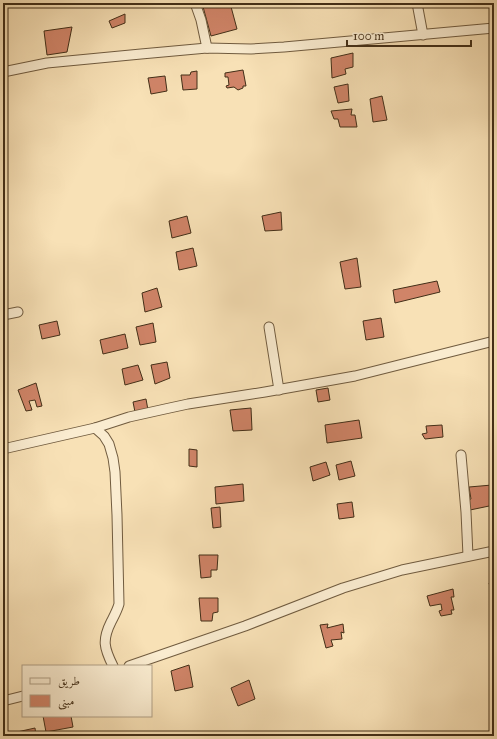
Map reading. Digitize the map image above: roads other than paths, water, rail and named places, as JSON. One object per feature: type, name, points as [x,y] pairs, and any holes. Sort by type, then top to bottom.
[{"type":"street","points":[[195,3],[201,20],[207,48]]},
{"type":"street","points":[[417,3],[423,35]]},
{"type":"street","points":[[3,72],[47,63],[207,48],[263,49],[494,28]]},
{"type":"street","points":[[3,315],[18,312]]},
{"type":"street","points":[[269,327],[278,390]]},
{"type":"street","points":[[3,449],[95,428],[129,417],[164,409],[355,376],[494,342]]},
{"type":"street","points":[[95,428],[104,436],[109,444],[113,458],[116,485],[119,604],[106,633],[105,642],[107,656],[112,665]]},
{"type":"street","points":[[461,455],[468,556]]},
{"type":"street","points":[[132,665],[245,626],[344,588],[402,570],[494,551]]},
{"type":"street","points":[[3,702],[22,696]]}]
